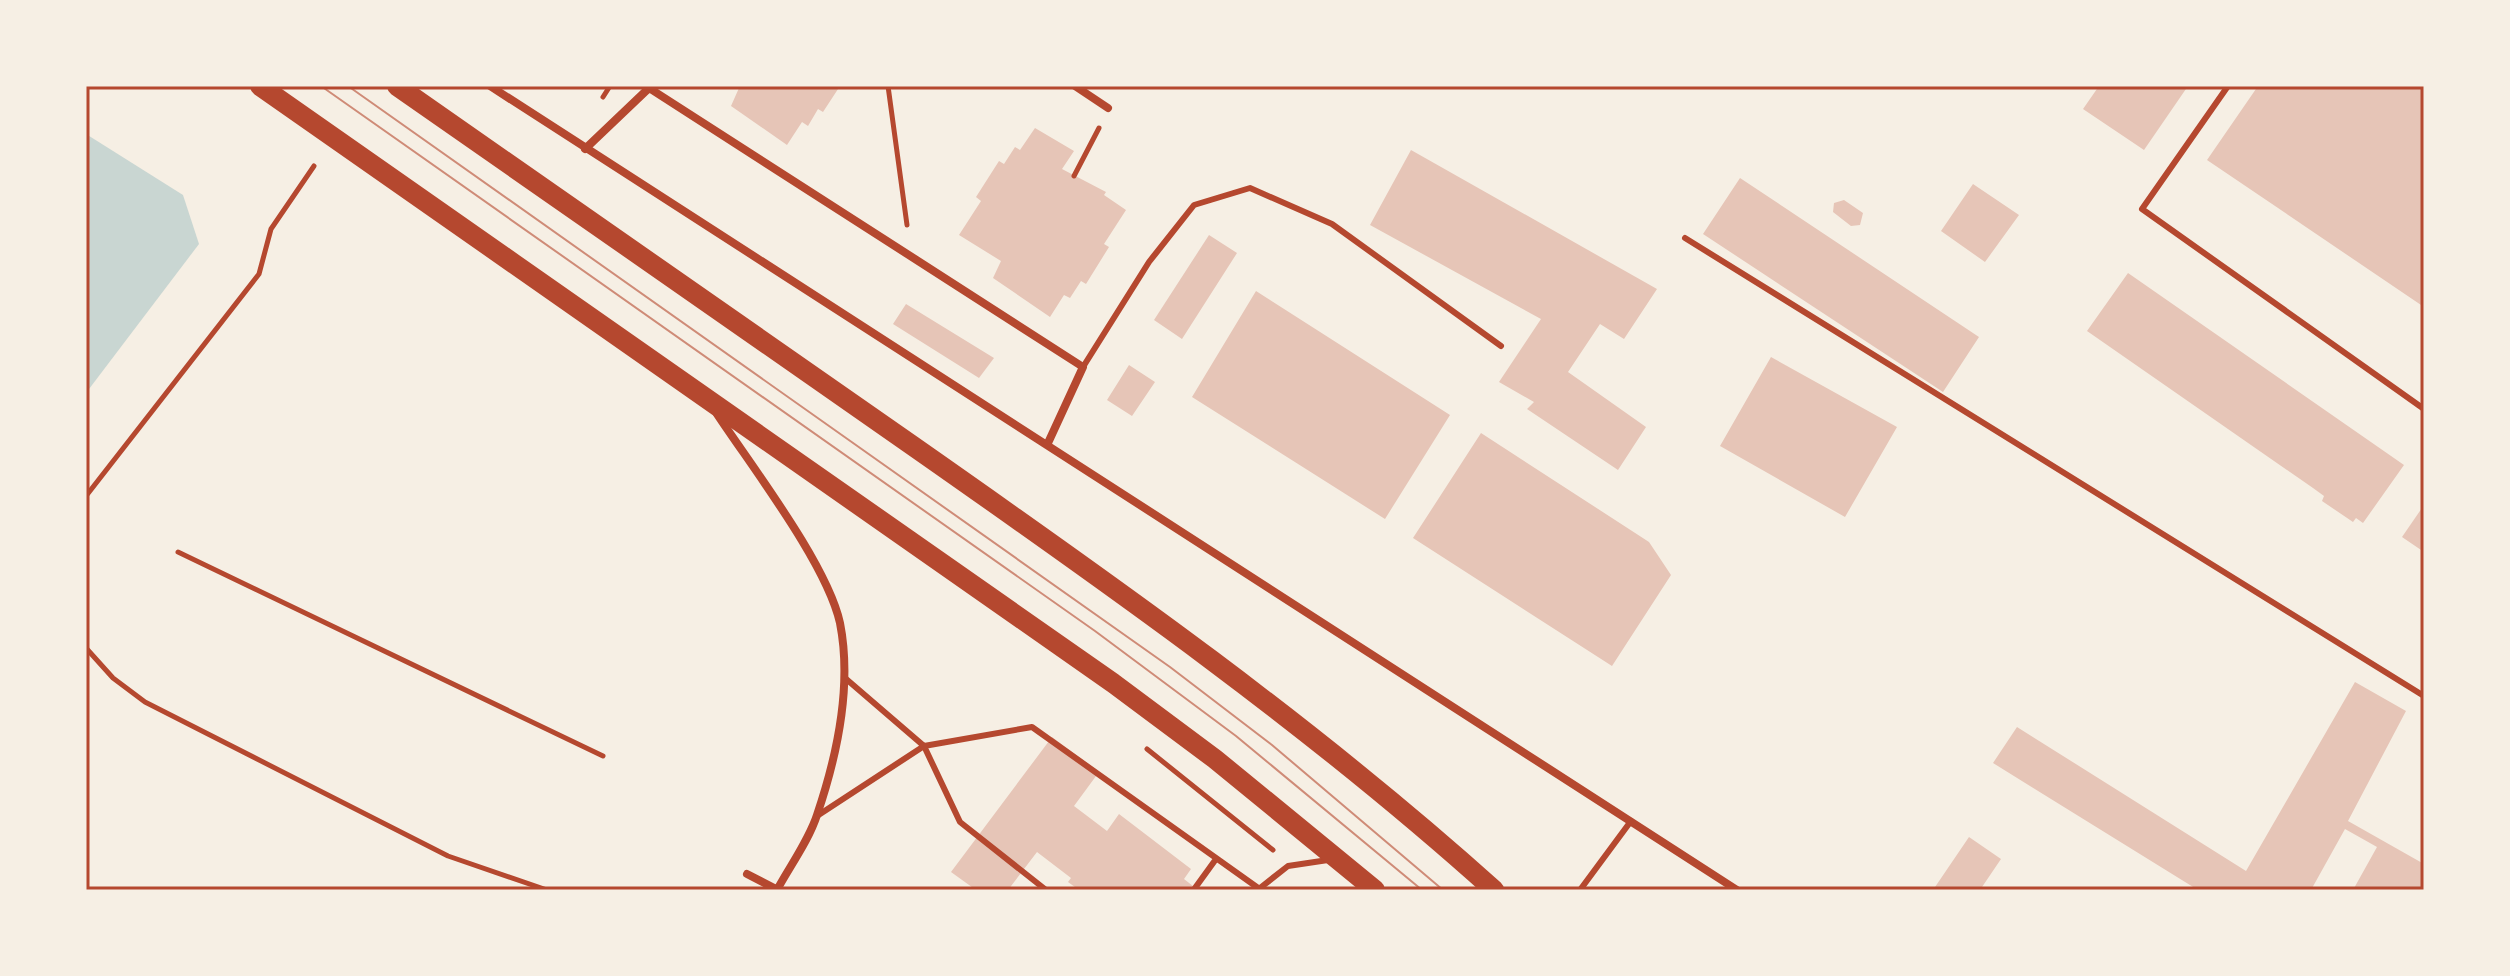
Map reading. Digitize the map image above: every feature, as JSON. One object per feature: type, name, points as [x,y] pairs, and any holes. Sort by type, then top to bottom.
[{"type":"main road","points":[[260,86],[1113,683],[1375,890]]},
{"type":"main road","points":[[397,86],[1005,510],[1240,680],[1351,768],[1494,890]]},
{"type":"street","points":[[490,86],[1737,890]]},
{"type":"street","points":[[1075,86],[1108,108]]},
{"type":"street","points":[[585,149],[649,88],[1083,367],[1048,443]]},
{"type":"street","points":[[709,403],[813,562],[839,621],[845,678],[840,724],[817,816],[778,890],[747,874]]},
{"type":"lane","points":[[2228,86],[2142,209],[2424,409]]},
{"type":"lane","points":[[1083,367],[1149,262],[1194,205],[1250,188],[1332,224],[1501,346]]},
{"type":"lane","points":[[1685,238],[2424,696]]},
{"type":"lane","points":[[845,678],[924,746],[960,822],[1046,890]]},
{"type":"lane","points":[[817,816],[924,746],[1032,727],[1260,889],[1288,866],[1339,859]]},
{"type":"lane","points":[[1582,889],[1631,821]]},
{"type":"lane","points":[[1195,888],[1216,859]]},
{"type":"path","points":[[888,86],[907,226]]},
{"type":"path","points":[[1074,176],[1099,128]]},
{"type":"path","points":[[86,496],[259,274],[271,229],[314,166]]},
{"type":"path","points":[[178,552],[603,756]]},
{"type":"path","points":[[86,648],[113,678],[145,702],[448,856],[547,890]]},
{"type":"path","points":[[1135,739],[1280,856]]},
{"type":"shaded area","points":[[86,134],[183,195],[199,244],[86,393]]},
{"type":"building","points":[[735,86],[840,86],[823,112],[818,109],[808,126],[802,122],[787,145],[731,106],[739,88]]},
{"type":"building","points":[[2099,86],[2188,86],[2144,150],[2083,109]]},
{"type":"building","points":[[2258,86],[2424,86],[2424,307],[2207,160]]},
{"type":"building","points":[[1035,128],[1074,151],[1062,169],[1106,192],[1104,195],[1126,210],[1104,244],[1109,247],[1086,284],[1081,281],[1070,298],[1064,295],[1050,317],[993,278],[1001,261],[959,235],[981,201],[976,197],[999,161],[1004,164],[1015,147],[1020,150]]},
{"type":"building","points":[[1411,150],[1657,289],[1624,339],[1600,324],[1568,372],[1646,427],[1618,470],[1527,409],[1534,402],[1499,382],[1541,319],[1370,225]]},
{"type":"building","points":[[1740,178],[1979,337],[1943,392],[1703,234]]},
{"type":"building","points":[[1973,184],[2019,215],[1985,262],[1941,231]]},
{"type":"building","points":[[1844,200],[1863,213],[1860,225],[1851,226],[1833,212],[1834,203]]},
{"type":"building","points":[[1209,235],[1237,253],[1182,339],[1154,320]]},
{"type":"building","points":[[2128,273],[2404,465],[2363,523],[2356,518],[2353,522],[2322,501],[2324,496],[2313,488],[2087,331]]},
{"type":"building","points":[[1256,291],[1450,415],[1385,519],[1192,397]]},
{"type":"building","points":[[906,304],[994,358],[979,378],[893,324]]},
{"type":"building","points":[[1771,357],[1897,427],[1845,517],[1720,446]]},
{"type":"building","points":[[1129,365],[1155,382],[1132,416],[1107,400]]},
{"type":"building","points":[[1481,433],[1649,542],[1671,575],[1612,666],[1413,538]]},
{"type":"building","points":[[2424,505],[2424,552],[2402,537]]},
{"type":"building","points":[[2355,682],[2406,711],[2348,821],[2424,864],[2424,890],[2353,890],[2377,847],[2345,829],[2311,890],[2198,890],[1993,763],[2017,727],[2246,871]]},
{"type":"building","points":[[1052,737],[1099,772],[1074,806],[1107,831],[1119,814],[1191,869],[1184,879],[1198,890],[1079,890],[1068,882],[1071,878],[1037,852],[1008,890],[976,890],[951,872]]},
{"type":"building","points":[[1969,837],[2001,859],[1980,890],[1933,890]]},
{"type":"tram line","points":[[321,86],[1095,631],[1236,736],[1422,890]]},
{"type":"tram line","points":[[348,86],[1170,667],[1272,745],[1443,890]]}]
